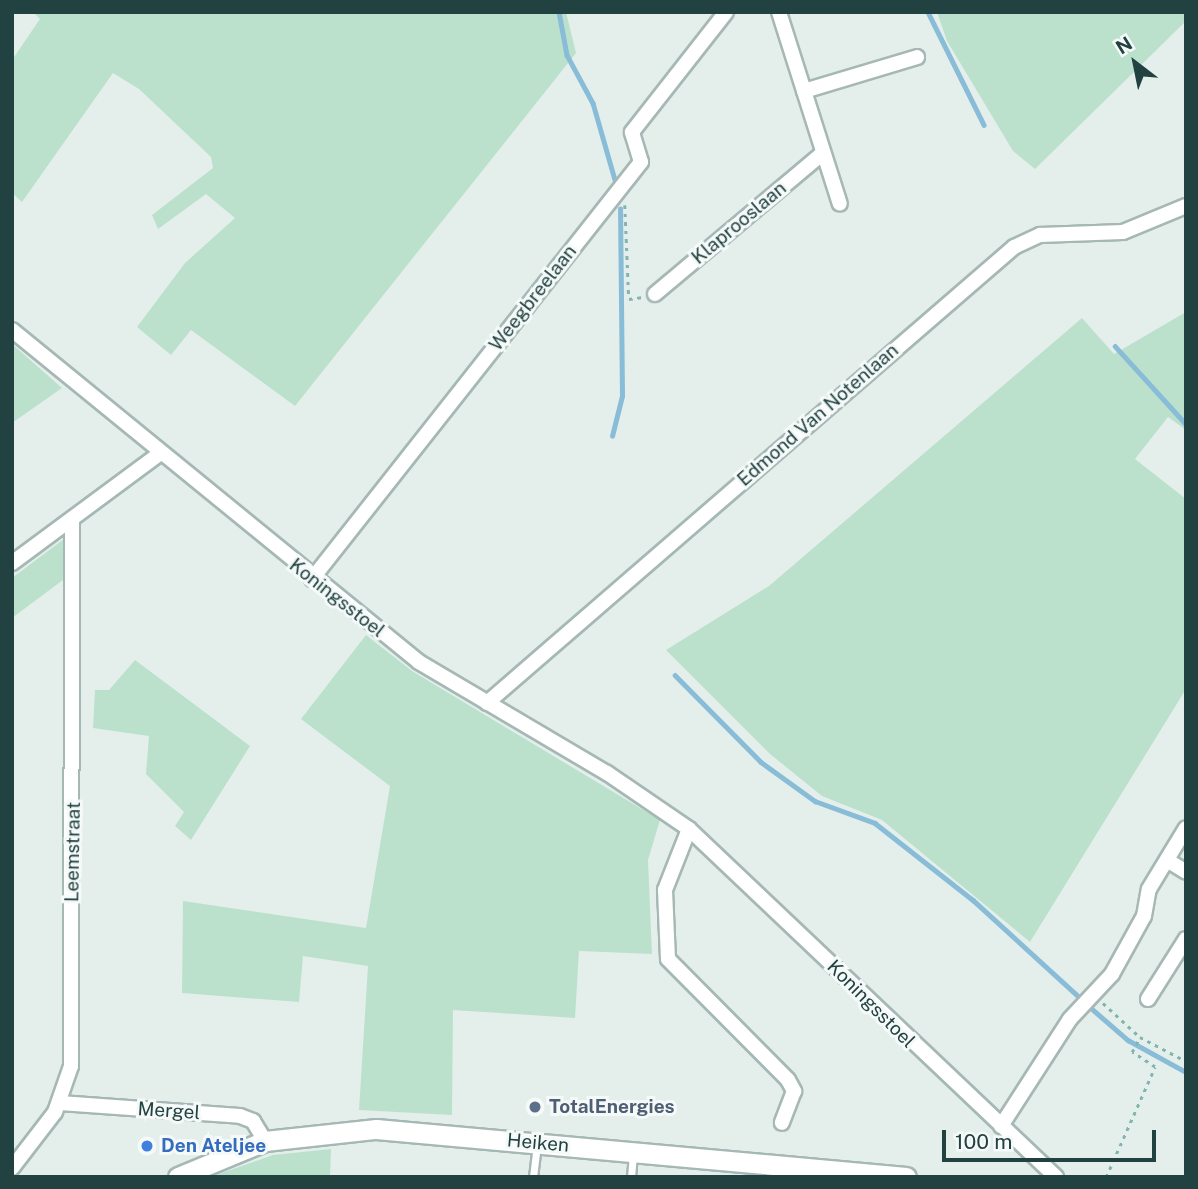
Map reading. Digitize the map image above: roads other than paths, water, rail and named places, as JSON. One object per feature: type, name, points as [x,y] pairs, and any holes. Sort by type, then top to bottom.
[{"type":"main road","name":"Heiken","points":[[178,1177],[265,1141],[376,1129],[906,1177]]},
{"type":"street","name":"Weegbreelaan","points":[[312,579],[641,162],[632,132],[726,12]]},
{"type":"street","points":[[779,12],[839,204]]},
{"type":"street","points":[[804,91],[917,57]]},
{"type":"street","name":"Klaprooslaan","points":[[655,294],[824,153]]},
{"type":"street","name":"Edmond Van Notenlaan","points":[[486,703],[1014,247],[1040,235],[1123,232],[1186,206]]},
{"type":"street","name":"Koningsstoel","points":[[12,330],[158,455],[419,662],[617,779],[689,830],[1056,1177]]},
{"type":"street","points":[[12,563],[158,455]]},
{"type":"street","name":"Leemstraat","points":[[12,1168],[60,1103],[71,1066],[72,519]]},
{"type":"street","points":[[1001,1126],[1070,1019],[1093,995],[1144,916],[1149,888],[1186,828]]},
{"type":"street","points":[[689,830],[665,890],[668,959],[788,1080],[794,1091],[782,1123]]},
{"type":"street","points":[[1167,860],[1186,872]]},
{"type":"street","points":[[1147,999],[1186,939]]},
{"type":"street","name":"Mergel","points":[[60,1103],[240,1116],[253,1121],[265,1141]]},
{"type":"lane","points":[[533,1177],[538,1143]]},
{"type":"lane","points":[[631,1177],[633,1152]]},
{"type":"waterway","points":[[559,12],[567,55],[593,103],[616,183]]},
{"type":"waterway","points":[[928,12],[984,125]]},
{"type":"waterway","points":[[612,436],[622,396],[620,209]]},
{"type":"waterway","points":[[1115,346],[1186,424]]},
{"type":"waterway","points":[[675,675],[761,762],[815,801],[875,823],[973,900],[1077,995]]},
{"type":"waterway","points":[[1091,1008],[1128,1040],[1186,1072]]},
{"type":"place","name":"TotalEnergies","points":[[535,1107]]},
{"type":"place","name":"Den Ateljee","points":[[147,1146]]}]
